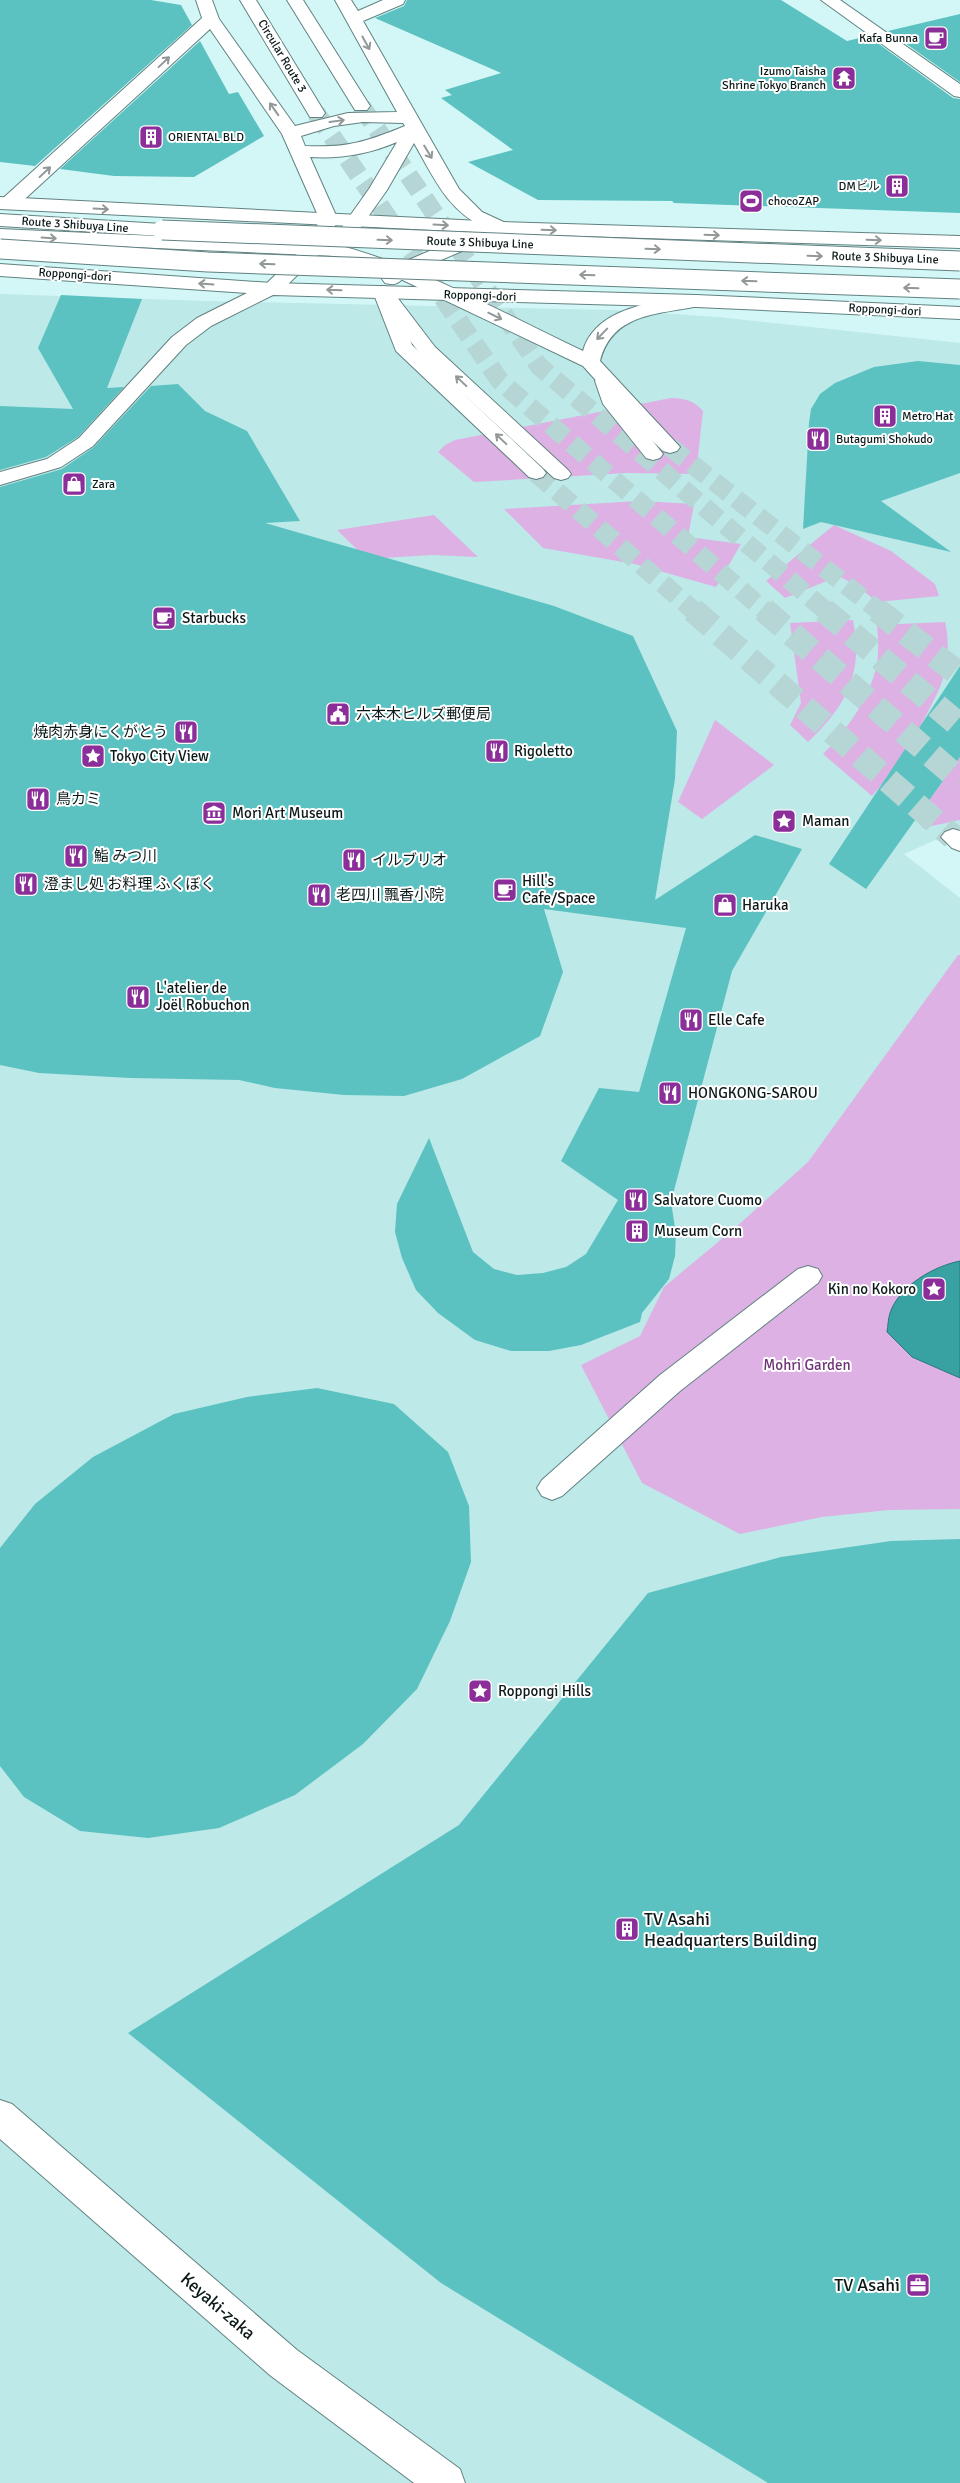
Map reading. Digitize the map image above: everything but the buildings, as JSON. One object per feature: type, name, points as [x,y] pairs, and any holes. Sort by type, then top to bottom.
[{"type":"main road","points":[[204,0],[211,19],[291,134],[317,188],[329,220],[314,248],[272,289]]},
{"type":"main road","name":"Circular Route 3","points":[[248,0],[316,113]]},
{"type":"main road","points":[[295,0],[361,106]]},
{"type":"main road","points":[[343,0],[411,123],[460,203],[475,216],[501,228]]},
{"type":"main road","points":[[353,19],[397,0]]},
{"type":"main road","points":[[830,0],[960,92]]},
{"type":"main road","points":[[3,209],[211,19]]},
{"type":"main road","points":[[291,134],[316,124],[384,115],[411,123]]},
{"type":"main road","points":[[299,151],[334,153],[370,147],[411,123]]},
{"type":"main road","points":[[0,479],[54,463],[86,442],[179,341],[204,322],[308,270],[334,250],[358,221],[386,176],[411,123]]},
{"type":"main road","points":[[3,209],[249,216],[501,228],[960,242]]},
{"type":"main road","name":"Route 3 Shibuya Line","points":[[3,209],[226,234],[960,261]]},
{"type":"main road","points":[[382,292],[399,271],[501,228]]},
{"type":"main road","points":[[0,235],[54,239],[314,248],[334,250],[366,258],[452,295],[590,362],[605,381],[613,404],[662,450]]},
{"type":"main road","name":"Route 3 Shibuya Line","points":[[0,249],[208,262],[960,290]]},
{"type":"main road","name":"Roppongi-dori","points":[[0,270],[272,289],[696,301],[960,313]]},
{"type":"main road","points":[[382,292],[428,350],[561,474]]},
{"type":"main road","points":[[382,292],[403,347],[536,473]]},
{"type":"main road","points":[[590,362],[591,349],[597,338],[610,326],[656,307],[696,301]]},
{"type":"main road","points":[[552,1488],[670,1383],[808,1276]]},
{"type":"main road","name":"Keyaki-zaka","points":[[0,2116],[284,2363],[446,2483]]},
{"type":"shaded area","name":"Roppongi Hills","points":[[0,294],[208,301],[614,310],[718,317],[960,343],[960,829],[904,854],[960,898],[960,2483],[0,2483]]},
{"type":"green space","points":[[671,398],[689,401],[703,411],[696,474],[627,473],[474,482],[438,452],[445,445],[455,440]]},
{"type":"green space","points":[[639,501],[694,504],[688,537],[741,544],[716,587],[635,564],[543,548],[504,509]]},
{"type":"green space","points":[[434,515],[478,557],[432,555],[367,559],[337,530]]},
{"type":"green space","points":[[834,525],[891,551],[935,584],[939,596],[877,602],[860,588],[839,576],[785,598],[766,581]]},
{"type":"green space","points":[[853,620],[856,656],[854,672],[849,687],[833,715],[808,742],[790,725],[801,703],[790,623]]},
{"type":"green space","points":[[945,622],[947,655],[945,672],[940,687],[910,744],[872,796],[823,754],[849,724],[869,689],[878,659],[877,625]]},
{"type":"green space","points":[[715,720],[774,765],[702,819],[678,802]]},
{"type":"green space","points":[[960,757],[960,820],[922,828],[923,809]]},
{"type":"green space","name":"Mohri Garden","points":[[958,955],[960,955],[960,1509],[889,1510],[822,1517],[740,1534],[642,1483],[581,1365],[640,1336],[664,1287],[736,1227],[808,1162]]},
{"type":"water","points":[[960,1261],[960,1378],[912,1357],[887,1332],[889,1315],[901,1294],[909,1286],[939,1267]]},
{"type":"tunnel","points":[[361,106],[539,366],[826,611]]},
{"type":"tunnel","points":[[316,113],[500,381],[765,611]]},
{"type":"tunnel","points":[[670,447],[879,611]]},
{"type":"tunnel","points":[[536,473],[694,611]]},
{"type":"tunnel","points":[[693,610],[953,837]]},
{"type":"tunnel","points":[[764,610],[960,780]]},
{"type":"tunnel","points":[[824,610],[960,726]]},
{"type":"tunnel","points":[[877,610],[960,675]]},
{"type":"place","name":"Kafa Bunna","points":[[936,38]]},
{"type":"place","name":"Izumo Taisha Shrine Tokyo Branch","points":[[844,78]]},
{"type":"place","name":"ORIENTAL BLD","points":[[151,137]]},
{"type":"place","name":"DMビル","points":[[897,186]]},
{"type":"place","name":"chocoZAP","points":[[751,201]]},
{"type":"place","name":"Metro Hat","points":[[885,416]]},
{"type":"place","name":"Butagumi Shokudo","points":[[818,439]]},
{"type":"place","name":"Zara","points":[[74,484]]},
{"type":"place","name":"Starbucks","points":[[164,618]]},
{"type":"place","name":"六本木ヒルズ郵便局","points":[[338,714]]},
{"type":"place","name":"焼肉赤身にくがとう","points":[[186,732]]},
{"type":"place","name":"Rigoletto","points":[[497,751]]},
{"type":"place","name":"Tokyo City View","points":[[93,756]]},
{"type":"place","name":"鳥カミ","points":[[38,799]]},
{"type":"place","name":"Mori Art Museum","points":[[214,813]]},
{"type":"place","name":"Maman","points":[[784,821]]},
{"type":"place","name":"鮨 みつ川","points":[[76,856]]},
{"type":"place","name":"イルブリオ","points":[[354,860]]},
{"type":"place","name":"澄まし処 お料理 ふくぼく","points":[[26,884]]},
{"type":"place","name":"Hill's Cafe/Space","points":[[505,890]]},
{"type":"place","name":"老四川 飄香小院","points":[[319,895]]},
{"type":"place","name":"Haruka","points":[[725,905]]},
{"type":"place","name":"L'atelier de Joël Robuchon","points":[[138,997]]},
{"type":"place","name":"Elle Cafe","points":[[691,1020]]},
{"type":"place","name":"HONGKONG-SAROU","points":[[670,1093]]},
{"type":"place","name":"Salvatore Cuomo","points":[[636,1200]]},
{"type":"place","name":"Museum Corn","points":[[637,1231]]},
{"type":"place","name":"Kin no Kokoro","points":[[934,1289]]},
{"type":"place","name":"Roppongi Hills","points":[[480,1691]]},
{"type":"place","name":"TV Asahi Headquarters Building","points":[[627,1929]]},
{"type":"place","name":"TV Asahi","points":[[918,2285]]}]
